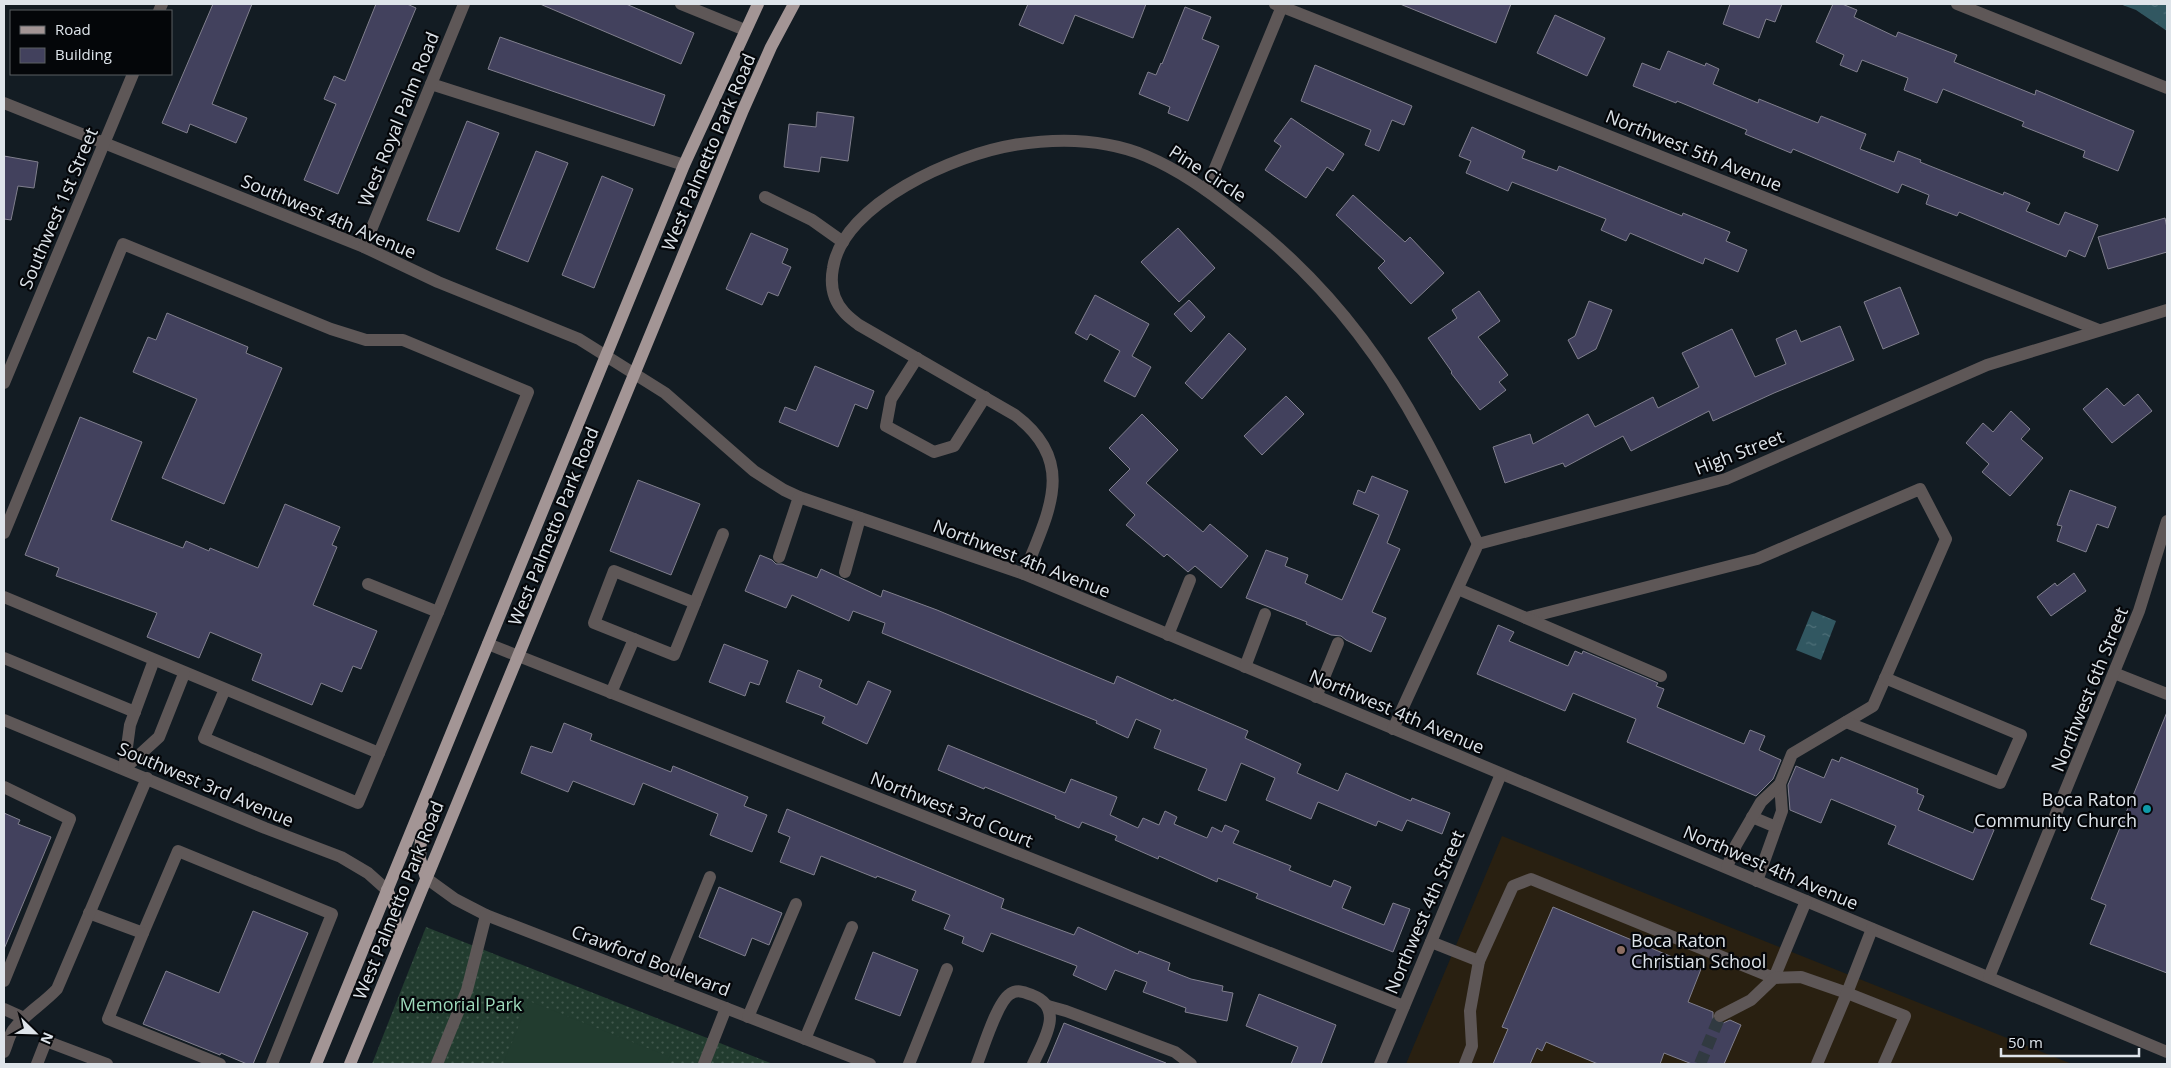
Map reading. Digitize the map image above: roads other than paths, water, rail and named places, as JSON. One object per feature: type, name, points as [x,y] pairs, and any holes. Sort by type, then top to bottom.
[{"type":"main road","name":"West Palmetto Park Road","points":[[316,1064],[608,356],[684,165],[758,4]]},
{"type":"main road","name":"West Palmetto Park Road","points":[[350,1064],[743,110],[771,47],[794,4]]},
{"type":"main road","points":[[424,802],[420,859],[426,878]]},
{"type":"main road","points":[[388,890],[395,907],[396,952]]},
{"type":"street","name":"West Royal Palm Road","points":[[364,247],[464,4]]},
{"type":"street","points":[[681,4],[745,30]]},
{"type":"street","points":[[1957,4],[2167,88]]},
{"type":"street","points":[[1206,190],[1280,5]]},
{"type":"street","name":"Northwest 5th Avenue","points":[[1280,5],[2099,330]]},
{"type":"street","name":"Southwest 1st Street","points":[[4,383],[133,75]]},
{"type":"street","points":[[431,84],[684,165]]},
{"type":"street","name":"Southwest 4th Avenue","points":[[4,103],[364,247],[438,282],[579,338],[635,373]]},
{"type":"street","name":"Pine Circle","points":[[1024,574],[1049,510],[1053,492],[1053,474],[1049,456],[1030,426],[984,397],[859,325],[844,312],[834,296],[831,277],[834,258],[842,242],[868,213],[896,192],[928,174],[961,159],[1014,145],[1051,141],[1089,142],[1117,147],[1162,163],[1206,190],[1284,251],[1319,286],[1363,339],[1387,374],[1422,432],[1478,544]]},
{"type":"street","points":[[765,197],[812,220],[842,242]]},
{"type":"street","points":[[4,533],[123,244],[331,329],[366,340],[403,340],[528,392],[358,802],[204,738],[225,689]]},
{"type":"street","name":"High Street","points":[[1478,544],[1726,479],[1987,365],[2167,310]]},
{"type":"street","points":[[917,358],[892,399],[886,426],[934,452],[954,446],[984,397]]},
{"type":"street","name":"Northwest 4th Avenue","points":[[635,373],[665,393],[754,471],[799,497],[1024,574],[2167,1052]]},
{"type":"street","points":[[1526,618],[1757,559],[1920,489],[1946,539],[1873,706],[1792,754],[1780,784],[1761,802],[1736,845],[1727,868]]},
{"type":"street","points":[[779,556],[799,497]]},
{"type":"street","points":[[845,572],[860,518]]},
{"type":"street","name":"Northwest 6th Street","points":[[1989,978],[2139,611],[2167,521]]},
{"type":"street","points":[[695,603],[614,571],[594,623],[674,655],[723,534]]},
{"type":"street","points":[[1393,729],[1478,544]]},
{"type":"street","points":[[1168,635],[1190,580]]},
{"type":"street","points":[[368,584],[438,612]]},
{"type":"street","points":[[1458,589],[1661,676]]},
{"type":"street","points":[[4,596],[184,674],[225,689],[378,753]]},
{"type":"street","points":[[1245,667],[1265,614]]},
{"type":"street","points":[[612,693],[634,639]]},
{"type":"street","points":[[1316,697],[1338,643]]},
{"type":"street","name":"Northwest 3rd Court","points":[[488,644],[1404,1006]]},
{"type":"street","points":[[4,658],[135,712]]},
{"type":"street","points":[[124,768],[130,725],[154,660]]},
{"type":"street","points":[[2114,673],[2167,694]]},
{"type":"street","points":[[124,768],[159,737],[184,674]]},
{"type":"street","points":[[1846,722],[2000,783],[2021,735],[1885,678]]},
{"type":"street","name":"Southwest 3rd Avenue","points":[[4,720],[124,768],[265,828],[341,857],[368,873],[388,890]]},
{"type":"street","name":"Northwest 4th Street","points":[[1380,1064],[1501,774]]},
{"type":"street","points":[[4,1052],[12,1032],[24,1018],[43,1004],[57,989],[147,778]]},
{"type":"street","points":[[1758,881],[1782,812],[1780,784]]},
{"type":"street","points":[[4,787],[70,819],[4,982]]},
{"type":"street","points":[[1752,817],[1776,827]]},
{"type":"street","points":[[220,1064],[108,1019],[178,852],[332,914],[272,1064]]},
{"type":"street","points":[[666,985],[710,877]]},
{"type":"street","name":"Crawford Boulevard","points":[[426,878],[455,900],[486,915],[805,1039],[837,1058],[870,1064]]},
{"type":"street","points":[[1465,1064],[1472,1046],[1470,1011],[1480,961],[1513,886],[1531,879],[1774,978],[1801,977],[1905,1016],[1884,1064]]},
{"type":"street","points":[[1720,1016],[1751,1000],[1774,978],[1806,901]]},
{"type":"street","points":[[748,1017],[796,904]]},
{"type":"street","points":[[89,913],[143,933]]},
{"type":"street","points":[[437,1064],[467,990],[486,915]]},
{"type":"street","points":[[805,1039],[852,926]]},
{"type":"street","points":[[1818,1064],[1872,929]]},
{"type":"street","points":[[1431,942],[1480,961]]},
{"type":"street","points":[[909,1064],[947,970]]},
{"type":"street","points":[[977,1064],[998,1009],[1009,995],[1020,991],[1040,998],[1048,1006],[1175,1052],[1191,1064]]},
{"type":"street","points":[[1033,1064],[1051,1021],[1048,1006]]},
{"type":"street","points":[[706,1064],[726,1008]]},
{"type":"street","points":[[4,1009],[24,1018]]},
{"type":"street","points":[[37,1064],[46,1041],[107,1064]]},
{"type":"water","points":[[2120,4],[2167,4],[2167,31],[2136,10]]},
{"type":"water","points":[[1812,611],[1836,621],[1821,660],[1796,650]]},
{"type":"tunnel","points":[[1700,1064],[1720,1016]]},
{"type":"place","name":"Boca Raton Community Church","points":[[2147,809]]},
{"type":"place","name":"Boca Raton Christian School","points":[[1621,950]]},
{"type":"park label","name":"Memorial Park","points":[[461,1004]]}]
